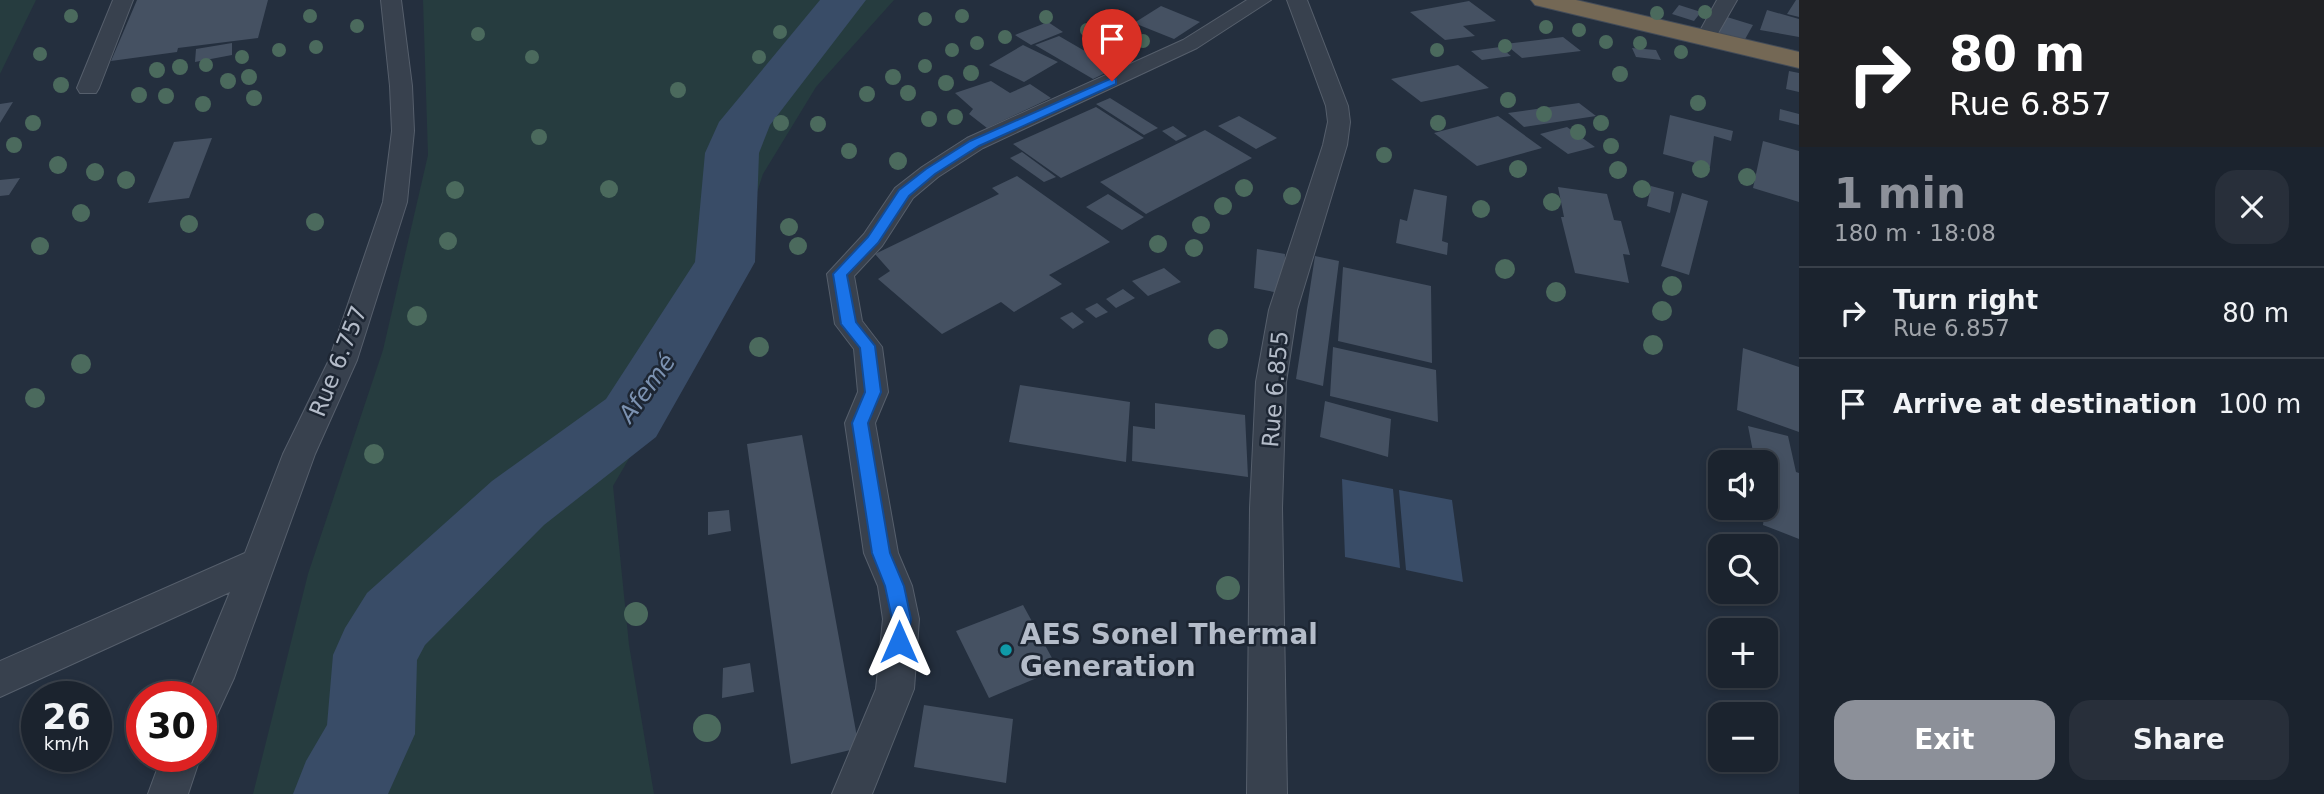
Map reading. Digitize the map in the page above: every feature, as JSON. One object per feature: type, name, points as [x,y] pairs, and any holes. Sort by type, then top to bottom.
[{"type":"highway","points":[[1546,0],[1799,60]]},
{"type":"street","points":[[88,88],[122,0]]},
{"type":"street","name":"Rue 6.757","points":[[214,681],[299,454],[343,360],[395,202],[403,131],[401,86],[391,0]]},
{"type":"street","points":[[852,794],[895,689],[901,619],[895,586],[881,553],[860,423],[873,392],[868,346],[849,324],[840,274],[873,240],[904,193],[930,172],[975,143],[1190,44],[1261,0]]},
{"type":"street","name":"Rue 6.855","points":[[1267,794],[1266,508],[1271,382],[1283,310],[1335,145],[1339,122],[1337,106],[1297,0]]},
{"type":"street","points":[[1706,38],[1727,0]]},
{"type":"street","points":[[0,679],[256,564]]},
{"type":"street","points":[[167,794],[176,772]]},
{"type":"green space","points":[[0,0],[36,0],[0,74]]},
{"type":"green space","points":[[423,0],[894,0],[816,87],[763,174],[723,297],[613,486],[629,645],[654,794],[253,794],[308,574],[383,350],[428,155]]},
{"type":"water","points":[[1342,479],[1393,489],[1400,568],[1345,557]]},
{"type":"water","points":[[1399,490],[1452,500],[1463,582],[1406,570]]},
{"type":"building","points":[[137,0],[268,0],[258,38],[178,48],[177,52],[111,61]]},
{"type":"building","points":[[1796,0],[1799,0],[1799,17],[1787,14]]},
{"type":"building","points":[[1469,1],[1496,21],[1463,26],[1475,36],[1445,40],[1410,12]]},
{"type":"building","points":[[1679,5],[1701,12],[1694,21],[1672,14]]},
{"type":"building","points":[[1161,6],[1200,22],[1174,39],[1134,23]]},
{"type":"building","points":[[1767,10],[1799,19],[1799,37],[1760,30]]},
{"type":"building","points":[[1727,17],[1753,25],[1744,41],[1717,33]]},
{"type":"building","points":[[1048,22],[1063,32],[1031,45],[1015,35]]},
{"type":"building","points":[[1059,36],[1090,54],[1105,47],[1132,60],[1093,79],[1035,45]]},
{"type":"building","points":[[1563,37],[1581,51],[1522,58],[1505,44]]},
{"type":"building","points":[[232,43],[232,55],[195,62],[196,49]]},
{"type":"building","points":[[1023,45],[1058,62],[1024,82],[989,65]]},
{"type":"building","points":[[1500,47],[1511,56],[1482,60],[1471,51]]},
{"type":"building","points":[[1632,48],[1656,50],[1661,60],[1636,57]]},
{"type":"building","points":[[1458,65],[1489,88],[1421,102],[1391,79]]},
{"type":"building","points":[[1789,71],[1799,73],[1799,92],[1786,89]]},
{"type":"building","points":[[991,81],[1010,93],[1030,84],[1051,98],[987,128],[969,114],[973,109],[955,93]]},
{"type":"building","points":[[1110,98],[1158,128],[1144,135],[1096,104]]},
{"type":"building","points":[[13,102],[0,123],[0,104]]},
{"type":"building","points":[[1579,103],[1596,116],[1524,127],[1508,113]]},
{"type":"building","points":[[1096,107],[1144,138],[1061,178],[1013,144]]},
{"type":"building","points":[[1780,109],[1799,114],[1799,125],[1779,120]]},
{"type":"building","points":[[1670,115],[1733,131],[1731,141],[1714,136],[1710,167],[1663,154]]},
{"type":"building","points":[[1239,116],[1277,138],[1256,149],[1218,126]]},
{"type":"building","points":[[1498,116],[1542,148],[1477,166],[1434,133]]},
{"type":"building","points":[[1173,126],[1187,136],[1176,141],[1162,131]]},
{"type":"building","points":[[1567,127],[1595,147],[1568,154],[1540,134]]},
{"type":"building","points":[[1205,130],[1252,158],[1146,214],[1100,182]]},
{"type":"building","points":[[212,138],[189,198],[148,203],[174,142]]},
{"type":"building","points":[[1763,141],[1799,151],[1799,202],[1753,188]]},
{"type":"building","points":[[1022,152],[1056,177],[1044,182],[1010,158]]},
{"type":"building","points":[[1017,176],[1110,242],[1049,275],[1062,284],[1014,312],[1001,302],[942,334],[878,279],[890,271],[875,254],[999,194],[992,188]]},
{"type":"building","points":[[20,178],[9,195],[0,196],[0,180]]},
{"type":"building","points":[[1651,186],[1674,192],[1670,213],[1647,206]]},
{"type":"building","points":[[1558,187],[1607,194],[1614,220],[1621,221],[1630,255],[1623,254],[1629,283],[1575,273],[1561,217],[1564,217]]},
{"type":"building","points":[[1414,189],[1447,196],[1442,241],[1448,243],[1447,255],[1396,243],[1400,219],[1407,221]]},
{"type":"building","points":[[1682,193],[1708,201],[1689,275],[1661,266]]},
{"type":"building","points":[[1108,194],[1144,217],[1122,230],[1086,207]]},
{"type":"building","points":[[1257,249],[1285,254],[1284,294],[1254,288]]},
{"type":"building","points":[[1315,256],[1339,261],[1323,386],[1296,379]]},
{"type":"building","points":[[1343,267],[1431,286],[1432,363],[1338,341]]},
{"type":"building","points":[[1164,268],[1181,282],[1148,296],[1132,281]]},
{"type":"building","points":[[1123,289],[1135,298],[1116,308],[1106,299]]},
{"type":"building","points":[[1097,303],[1108,312],[1096,318],[1085,309]]},
{"type":"building","points":[[1072,312],[1084,322],[1073,329],[1060,318]]},
{"type":"building","points":[[1333,347],[1436,370],[1438,422],[1330,396]]},
{"type":"building","points":[[1743,348],[1799,367],[1799,432],[1737,410]]},
{"type":"building","points":[[1020,385],[1130,402],[1126,462],[1009,442]]},
{"type":"building","points":[[1325,401],[1391,419],[1388,457],[1320,437]]},
{"type":"building","points":[[1155,403],[1245,415],[1248,477],[1132,461],[1133,426],[1155,429]]},
{"type":"building","points":[[1748,426],[1788,436],[1796,472],[1799,473],[1799,539],[1763,525],[1764,520],[1778,520],[1778,450],[1753,450]]},
{"type":"building","points":[[802,435],[859,748],[791,764],[747,444]]},
{"type":"building","points":[[729,510],[731,531],[708,535],[708,512]]},
{"type":"building","name":"AES Sonel Thermal Generation","points":[[1023,605],[1058,669],[989,698],[956,631]]},
{"type":"building","points":[[750,663],[754,692],[722,698],[723,668]]},
{"type":"building","points":[[924,705],[1013,719],[1006,783],[914,767]]},
{"type":"waterway","name":"Afemé","points":[[339,794],[371,734],[375,655],[396,619],[518,503],[631,418],[663,369],[725,262],[732,153],[745,122],[844,0]]},
{"type":"place","name":"AES Sonel Thermal Generation","points":[[1006,650]]},
{"type":"route","points":[[899,642],[901,619],[895,586],[881,553],[860,423],[873,392],[868,346],[849,324],[840,274],[873,240],[904,193],[930,172],[975,143],[1112,81]]}]
